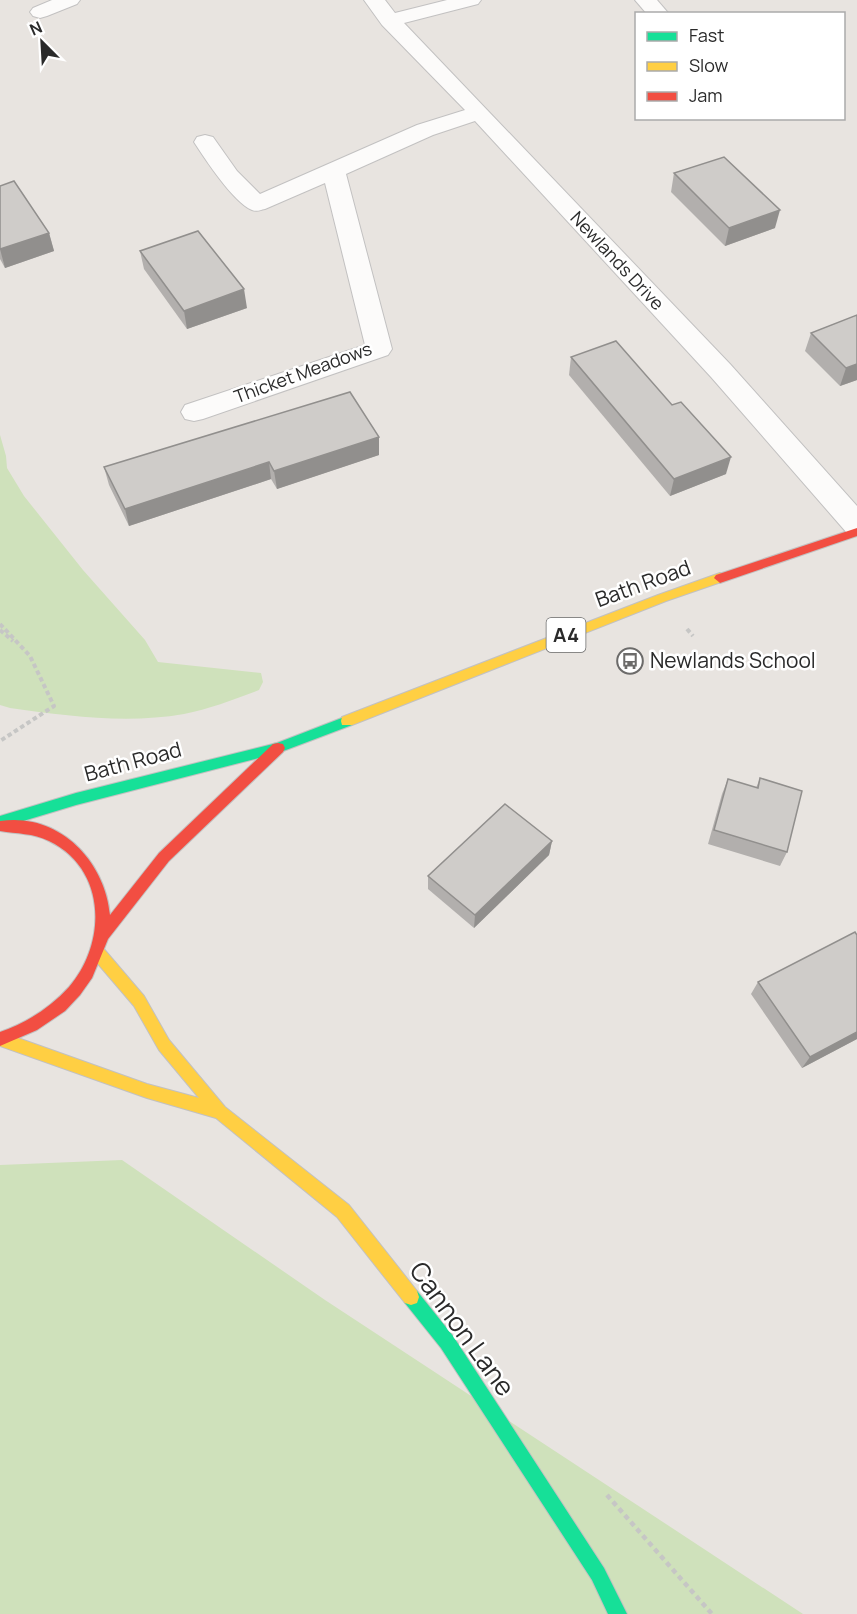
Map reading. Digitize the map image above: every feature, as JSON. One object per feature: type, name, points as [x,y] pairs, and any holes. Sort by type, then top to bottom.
[{"type":"main road","name":"Bath Road","points":[[0,824],[98,793],[278,748],[662,598],[857,532]]},
{"type":"main road","name":"Bath Road","points":[[104,934],[164,857],[278,748]]},
{"type":"main road","points":[[0,824],[29,827],[50,834],[67,843],[83,856],[102,891],[105,912],[104,934],[90,971],[62,1005],[24,1030],[1,1039]]},
{"type":"main road","name":"Cannon Lane","points":[[98,953],[139,1001],[164,1045],[220,1112],[344,1211],[447,1342],[598,1574],[618,1614]]},
{"type":"main road","name":"Cannon Lane","points":[[1,1039],[147,1091],[220,1112]]},
{"type":"street","points":[[40,12],[69,0]]},
{"type":"street","name":"Newlands Drive","points":[[374,0],[389,21],[479,113],[701,350],[857,525]]},
{"type":"street","points":[[389,21],[471,0]]},
{"type":"street","points":[[645,0],[657,12]]},
{"type":"street","points":[[205,142],[229,176],[257,204],[425,130],[479,113]]},
{"type":"street","name":"Thicket Meadows","points":[[194,411],[379,349],[334,171]]},
{"type":"path","points":[[0,624],[30,656],[54,706],[0,741]]},
{"type":"path","points":[[0,630],[30,656]]},
{"type":"path","points":[[603,1491],[712,1614]]},
{"type":"green space","points":[[0,435],[7,468],[24,496],[83,570],[145,640],[158,662],[261,673],[263,682],[259,690],[222,704],[162,717],[119,719],[75,716],[0,705]]},
{"type":"green space","points":[[122,1160],[325,1300],[803,1614],[0,1614],[0,1165]]},
{"type":"building","points":[[724,157],[780,210],[729,228],[674,173]]},
{"type":"building","points":[[14,181],[49,233],[0,249],[0,186]]},
{"type":"building","points":[[198,231],[244,289],[184,311],[140,251]]},
{"type":"building","points":[[857,315],[857,364],[846,368],[811,333]]},
{"type":"building","points":[[616,341],[672,405],[681,402],[731,457],[674,479],[571,357]]},
{"type":"building","points":[[350,392],[379,437],[274,471],[269,462],[125,509],[104,467]]},
{"type":"building","points":[[760,778],[802,791],[787,852],[714,830],[728,779],[758,788]]},
{"type":"building","points":[[505,804],[552,841],[475,915],[428,876]]},
{"type":"building","points":[[855,932],[857,935],[857,1032],[810,1057],[758,982]]},
{"type":"traffic: fast","points":[[0,822],[76,799],[278,748],[347,721]]},
{"type":"traffic: fast","points":[[411,1297],[447,1342],[598,1574],[618,1614]]},
{"type":"traffic: slow","points":[[347,721],[662,598],[720,578]]},
{"type":"traffic: slow","points":[[98,953],[139,1001],[164,1045],[220,1112],[343,1211],[411,1297]]},
{"type":"traffic: slow","points":[[1,1039],[147,1091],[220,1112]]},
{"type":"traffic: jam","points":[[720,578],[857,532]]},
{"type":"traffic: jam","points":[[104,934],[164,857],[278,748]]},
{"type":"traffic: jam","points":[[0,1039],[46,1017],[75,991],[96,954],[102,934],[103,914],[101,894],[93,874],[72,848],[45,832],[24,827],[2,826]]},
{"type":"place","name":"Newlands School","points":[[630,661]]}]
